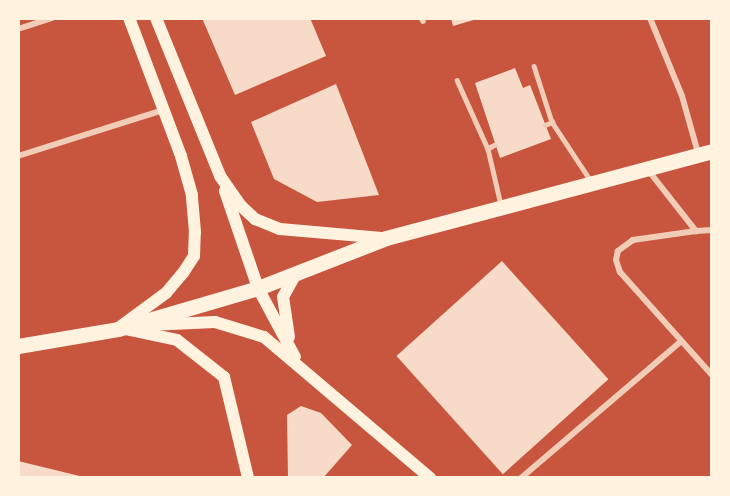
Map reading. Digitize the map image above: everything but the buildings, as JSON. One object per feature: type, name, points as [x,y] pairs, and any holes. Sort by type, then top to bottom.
[{"type":"main road","points":[[118,329],[166,293],[194,256],[192,195],[164,110],[129,18]]},
{"type":"main road","points":[[156,18],[220,176],[258,288],[297,361]]},
{"type":"main road","points":[[118,329],[258,288],[386,238],[705,153]]},
{"type":"main road","points":[[220,176],[255,219],[280,229],[386,238]]},
{"type":"main road","points":[[295,275],[282,310],[297,361]]},
{"type":"main road","points":[[18,346],[118,329],[215,322],[264,337],[297,361],[430,478]]},
{"type":"main road","points":[[118,329],[177,340],[224,377],[248,478]]},
{"type":"street","points":[[18,29],[51,18]]},
{"type":"street","points":[[650,18],[705,153]]},
{"type":"street","points":[[18,156],[164,110]]},
{"type":"street","points":[[648,170],[696,231]]},
{"type":"street","points":[[712,230],[633,240],[618,250],[616,260],[680,342],[712,375]]},
{"type":"street","points":[[521,478],[680,342]]},
{"type":"lane","points":[[534,66],[552,122],[593,184]]},
{"type":"lane","points":[[457,80],[488,149],[502,208]]},
{"type":"lane","points":[[545,124],[552,122]]},
{"type":"lane","points":[[488,149],[495,145]]}]
